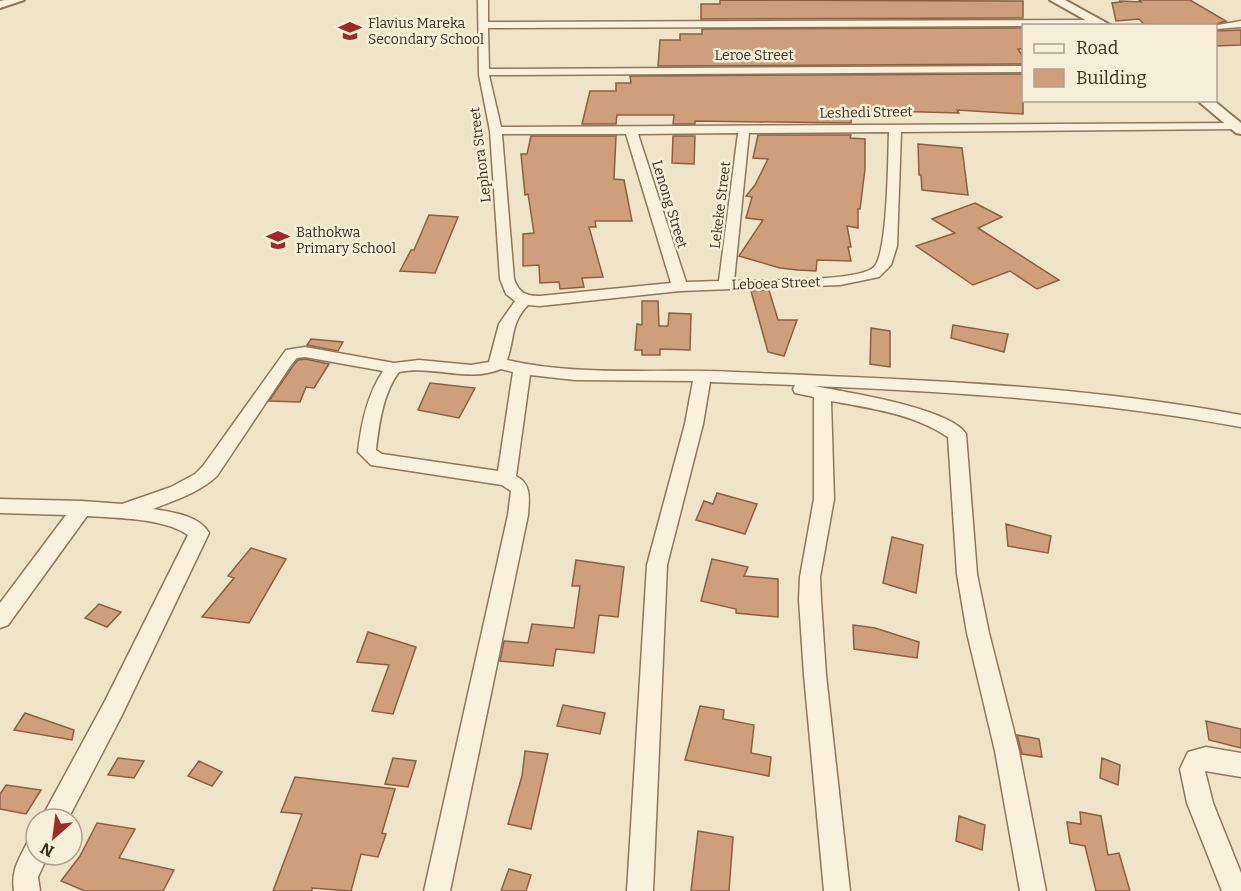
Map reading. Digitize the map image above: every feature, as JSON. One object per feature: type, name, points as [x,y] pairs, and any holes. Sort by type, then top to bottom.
[{"type":"street","points":[[0,5],[18,0]]},
{"type":"street","name":"Lephora Street","points":[[483,0],[484,72],[496,131],[507,279],[511,291],[524,300]]},
{"type":"street","points":[[1056,0],[1104,24]]},
{"type":"street","points":[[483,25],[1022,24]]},
{"type":"street","points":[[1217,26],[1241,24]]},
{"type":"street","name":"Leroe Street","points":[[484,72],[1022,69]]},
{"type":"street","points":[[1206,102],[1238,128]]},
{"type":"street","name":"Leshedi Street","points":[[496,131],[895,127],[1238,128]]},
{"type":"street","name":"Leboea Street","points":[[524,300],[589,297],[680,287],[840,281],[864,278],[880,272],[887,262],[890,246],[895,127]]},
{"type":"street","name":"Lekeke Street","points":[[726,285],[744,129]]},
{"type":"street","name":"Lenong Street","points":[[631,130],[680,287]]},
{"type":"street","points":[[498,363],[505,328],[524,300]]},
{"type":"street","points":[[120,513],[178,492],[210,471],[275,374],[292,354],[305,352],[394,368],[410,365],[483,370],[498,363],[522,370],[552,374],[702,376],[1056,393],[1241,421]]},
{"type":"street","points":[[394,368],[387,378],[371,420],[367,452],[370,455],[390,462],[506,479],[516,484],[520,491],[518,515],[437,891]]},
{"type":"street","points":[[506,479],[522,370]]},
{"type":"street","points":[[640,891],[657,565],[668,511],[696,418],[702,376]]},
{"type":"street","points":[[754,379],[913,414],[942,424],[957,434],[967,574],[978,633],[1007,751],[1033,891]]},
{"type":"street","points":[[822,394],[824,499],[810,578],[810,600],[815,675],[837,891]]},
{"type":"street","points":[[0,506],[82,507],[173,520],[191,525],[199,533],[113,709],[60,807]]},
{"type":"street","points":[[0,619],[82,507]]},
{"type":"street","points":[[1235,891],[1200,803],[1192,769],[1197,760],[1206,759],[1241,765]]},
{"type":"street","points":[[27,891],[25,876],[29,867]]},
{"type":"building","points":[[720,0],[1023,1],[1023,18],[701,19],[701,4],[720,4]]},
{"type":"building","points":[[1139,0],[1190,0],[1226,21],[1216,24],[1144,24],[1139,19],[1116,21],[1112,3],[1141,2]]},
{"type":"building","points":[[1022,28],[1022,49],[1018,49],[1022,55],[1022,64],[658,66],[660,40],[680,40],[680,34],[702,34],[702,29]]},
{"type":"building","points":[[1241,30],[1241,45],[1217,46],[1217,31]]},
{"type":"building","points":[[1022,74],[1023,114],[957,110],[959,113],[852,110],[851,123],[695,121],[695,124],[673,124],[674,115],[617,115],[616,124],[582,124],[590,91],[616,91],[616,83],[631,83],[630,76]]},
{"type":"building","points":[[758,135],[851,135],[850,138],[865,139],[865,169],[860,209],[858,209],[858,228],[847,226],[851,261],[817,260],[816,271],[780,268],[739,256],[763,220],[746,218],[752,197],[746,196],[755,185],[768,159],[753,158]]},
{"type":"building","points":[[531,136],[616,136],[614,179],[624,180],[632,221],[595,221],[596,227],[589,227],[603,277],[582,278],[584,287],[560,289],[559,282],[540,283],[539,265],[523,266],[523,234],[534,233],[528,194],[525,195],[521,154],[527,154]]},
{"type":"building","points":[[673,136],[695,136],[694,164],[672,163]]},
{"type":"building","points":[[918,144],[962,148],[968,195],[922,190]]},
{"type":"building","points":[[975,203],[1002,217],[978,228],[1059,280],[1037,289],[1010,271],[973,285],[916,246],[955,233],[932,219]]},
{"type":"building","points":[[429,215],[458,217],[435,273],[400,271],[411,250],[414,250]]},
{"type":"building","points":[[769,290],[778,320],[797,320],[784,356],[768,352],[751,291]]},
{"type":"building","points":[[642,301],[658,301],[659,326],[668,326],[669,313],[691,314],[690,350],[660,349],[660,355],[642,355],[642,350],[635,350],[637,324],[642,325]]},
{"type":"building","points":[[953,325],[1008,334],[1004,352],[951,338]]},
{"type":"building","points":[[871,328],[890,331],[890,367],[870,364]]},
{"type":"building","points":[[311,339],[343,342],[338,351],[307,345]]},
{"type":"building","points":[[305,359],[329,364],[314,388],[306,387],[300,402],[269,401],[298,360]]},
{"type":"building","points":[[430,383],[475,388],[459,418],[418,410]]},
{"type":"building","points":[[717,493],[757,504],[745,534],[696,520],[704,501],[713,504]]},
{"type":"building","points":[[1006,524],[1051,536],[1048,553],[1008,546]]},
{"type":"building","points":[[892,537],[923,545],[916,593],[883,583]]},
{"type":"building","points":[[251,548],[286,559],[249,623],[202,617],[234,578],[228,576]]},
{"type":"building","points":[[712,559],[748,567],[744,576],[778,579],[778,617],[736,613],[736,609],[701,601]]},
{"type":"building","points":[[576,560],[624,567],[618,617],[599,615],[594,653],[556,649],[553,666],[500,661],[504,641],[528,643],[532,624],[574,628],[580,586],[572,586]]},
{"type":"building","points":[[99,604],[121,612],[107,627],[85,618]]},
{"type":"building","points":[[853,625],[875,628],[919,642],[917,658],[854,649]]},
{"type":"building","points":[[368,632],[416,647],[393,714],[372,711],[389,665],[357,662]]},
{"type":"building","points":[[563,705],[605,713],[600,734],[557,726]]},
{"type":"building","points":[[700,706],[724,710],[723,719],[754,725],[751,753],[771,757],[769,776],[685,760]]},
{"type":"building","points":[[25,713],[74,730],[72,740],[14,730]]},
{"type":"building","points":[[1206,721],[1241,729],[1241,748],[1209,740]]},
{"type":"building","points":[[1017,735],[1039,739],[1042,757],[1022,754]]},
{"type":"building","points":[[525,751],[548,754],[531,829],[508,824],[522,776]]},
{"type":"building","points":[[118,758],[144,761],[134,778],[108,775]]},
{"type":"building","points":[[393,758],[416,761],[408,787],[385,784]]},
{"type":"building","points":[[1102,758],[1120,765],[1118,785],[1100,778]]},
{"type":"building","points":[[199,761],[222,772],[212,786],[188,776]]},
{"type":"building","points":[[295,777],[395,789],[382,833],[386,834],[378,857],[361,854],[351,891],[312,888],[312,891],[273,891],[302,814],[281,812]]},
{"type":"building","points":[[6,785],[41,790],[30,807],[24,807],[24,814],[0,809],[0,794]]},
{"type":"building","points":[[1080,812],[1101,816],[1108,855],[1119,853],[1130,891],[1096,891],[1085,846],[1070,843],[1067,822],[1081,824]]},
{"type":"building","points":[[959,816],[985,825],[982,850],[956,841]]},
{"type":"building","points":[[97,823],[135,829],[119,858],[174,870],[163,891],[85,891],[61,881],[72,867],[84,867],[84,848]]},
{"type":"building","points":[[698,831],[733,837],[729,891],[691,891]]},
{"type":"building","points":[[509,869],[531,875],[526,891],[501,891]]},
{"type":"place","name":"Flavius Mareka Secondary School","points":[[350,31]]},
{"type":"place","name":"Bathokwa Primary School","points":[[278,240]]}]
